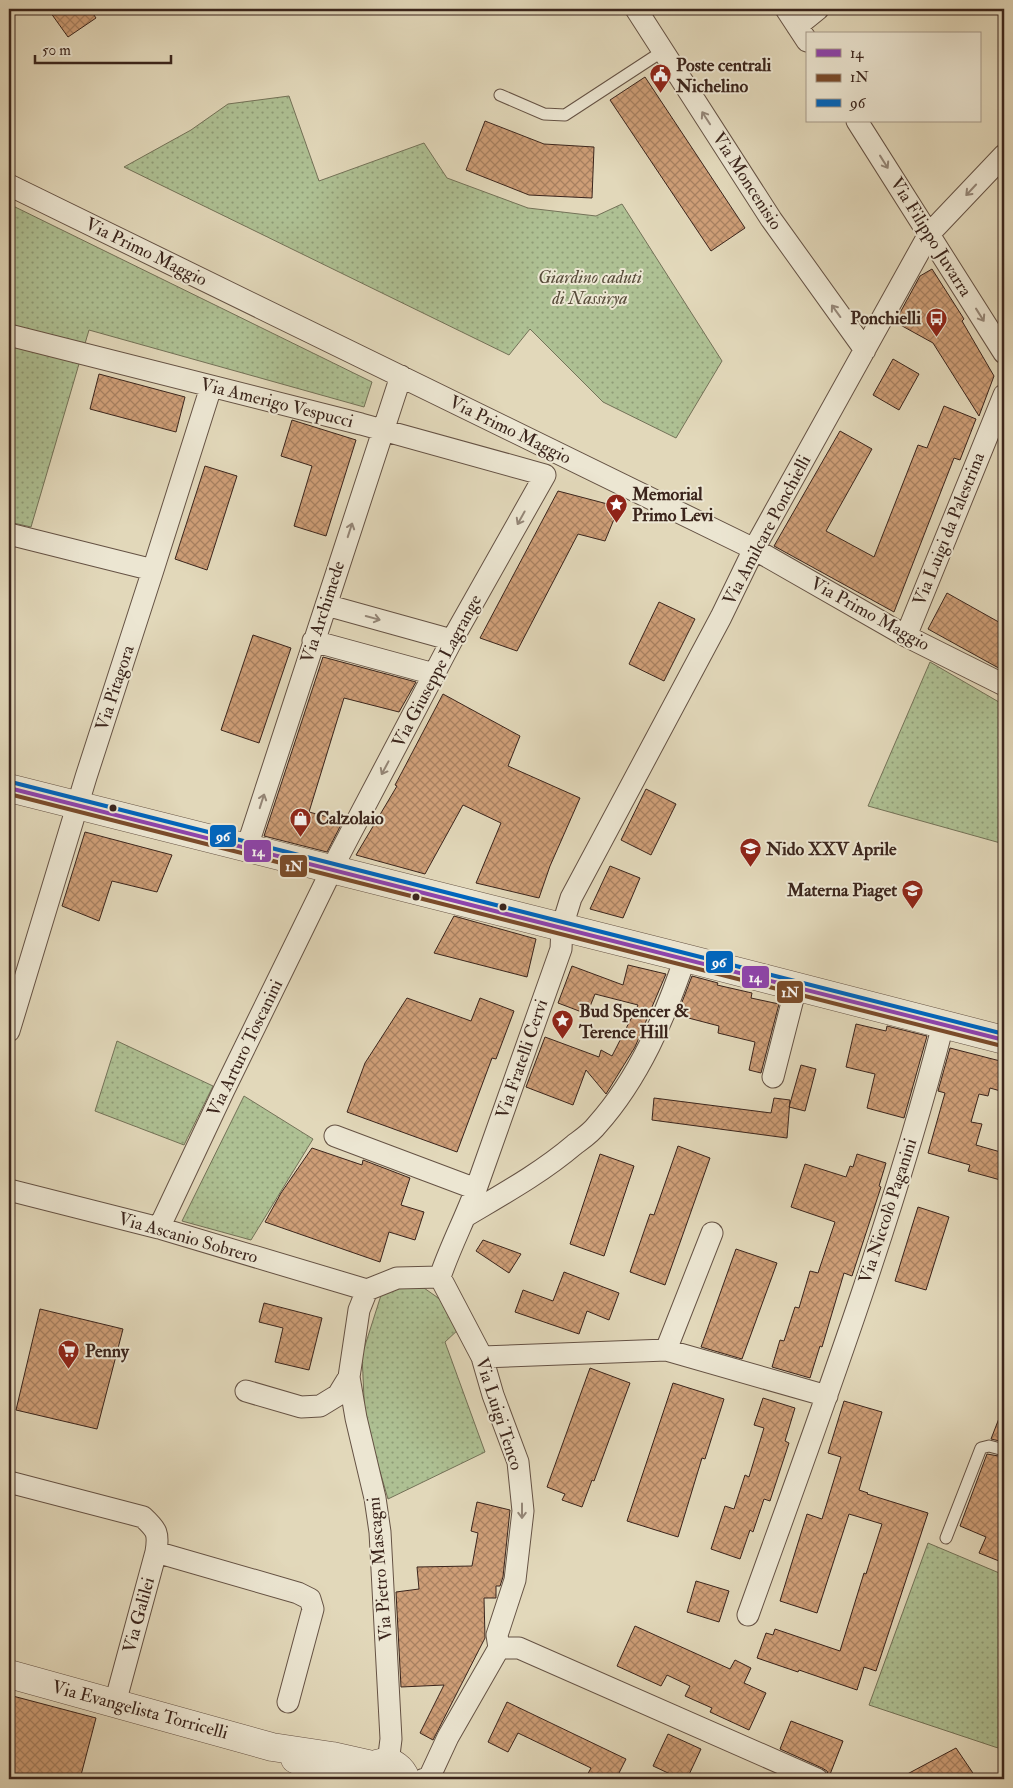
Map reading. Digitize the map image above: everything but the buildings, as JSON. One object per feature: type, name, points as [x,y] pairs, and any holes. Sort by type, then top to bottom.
[{"type":"street","name":"Via Moncenisio","points":[[636,9],[789,245],[864,350]]},
{"type":"street","points":[[786,9],[802,34],[818,9]]},
{"type":"street","name":"Via Filippo Juvarra","points":[[859,122],[1004,353]]},
{"type":"street","name":"Via Amilcare Ponchielli","points":[[562,927],[571,898],[721,617],[754,549],[929,234],[1004,155]]},
{"type":"street","name":"Via Primo Maggio","points":[[9,185],[754,549],[906,636],[1004,685]]},
{"type":"street","name":"Via Amerigo Vespucci","points":[[9,336],[382,430],[545,475]]},
{"type":"street","name":"Via Archimede","points":[[247,847],[400,376]]},
{"type":"street","name":"Via Pitagora","points":[[9,1031],[15,991],[78,805],[210,387]]},
{"type":"street","name":"Via Luigi da Palestrina","points":[[906,636],[1004,395]]},
{"type":"street","name":"Via Giuseppe Lagrange","points":[[332,869],[452,640],[545,475]]},
{"type":"street","points":[[9,534],[153,570]]},
{"type":"street","points":[[326,605],[452,640]]},
{"type":"street","points":[[313,641],[434,674]]},
{"type":"street","points":[[9,788],[1004,1040]]},
{"type":"street","name":"Via Arturo Toscanini","points":[[158,1228],[332,869]]},
{"type":"street","name":"Via Fratelli Cervi","points":[[440,1277],[476,1189],[561,949],[562,927]]},
{"type":"street","points":[[466,1216],[514,1188],[558,1158],[596,1127],[625,1091],[669,1004],[685,958]]},
{"type":"street","points":[[773,1077],[796,987]]},
{"type":"street","name":"Via Niccolò Paganini","points":[[748,1615],[827,1396],[904,1167],[943,1025]]},
{"type":"street","points":[[335,1136],[476,1189]]},
{"type":"street","name":"Via Ascanio Sobrero","points":[[9,1190],[158,1228],[366,1290]]},
{"type":"street","points":[[666,1350],[712,1234]]},
{"type":"street","points":[[366,1290],[397,1278],[440,1277]]},
{"type":"street","name":"Via Luigi Tenco","points":[[398,1771],[448,1737],[500,1648],[497,1635],[515,1580],[523,1511],[518,1462],[493,1395],[482,1357],[440,1277]]},
{"type":"street","name":"Via Pietro Mascagni","points":[[366,1290],[359,1310],[349,1377],[356,1418],[375,1498],[380,1532],[391,1739],[398,1771]]},
{"type":"street","points":[[482,1357],[666,1350],[827,1396]]},
{"type":"street","points":[[246,1392],[301,1407],[320,1406],[338,1395],[349,1377]]},
{"type":"street","name":"Via Galilei","points":[[9,1482],[143,1517],[154,1527],[158,1539],[156,1552],[115,1703]]},
{"type":"street","points":[[156,1552],[298,1593],[310,1599],[313,1609],[288,1702]]},
{"type":"street","points":[[500,1648],[519,1648],[817,1779]]},
{"type":"street","name":"Via Evangelista Torricelli","points":[[9,1674],[272,1747],[332,1756],[398,1771]]},
{"type":"street","name":"Via Evangelista Torricelli","points":[[272,1747],[337,1779]]},
{"type":"lane","points":[[500,95],[544,114],[565,115],[663,51]]},
{"type":"lane","points":[[946,1538],[981,1448],[989,1446],[1004,1450]]},
{"type":"green space","name":"Giardino caduti di Nassirya","points":[[289,96],[319,181],[424,143],[447,178],[528,208],[596,216],[622,204],[722,361],[676,438],[603,402],[530,329],[509,355],[124,167],[191,130],[228,104]]},
{"type":"green space","points":[[9,204],[372,382],[364,407],[89,330],[31,527],[9,522]]},
{"type":"green space","points":[[930,662],[1004,705],[1004,844],[868,806]]},
{"type":"green space","points":[[117,1041],[213,1086],[184,1145],[95,1111]]},
{"type":"green space","points":[[244,1096],[313,1139],[251,1240],[182,1221]]},
{"type":"green space","points":[[424,1288],[444,1302],[460,1328],[445,1342],[485,1452],[388,1499],[365,1420],[362,1355],[383,1289]]},
{"type":"green space","points":[[928,1543],[1004,1575],[1004,1750],[869,1705]]},
{"type":"transit line","name":"96","points":[[11,782],[1004,1034]]},
{"type":"transit line","name":"14","points":[[9,788],[1004,1040]]},
{"type":"transit line","name":"1N","points":[[9,794],[1002,1046]]},
{"type":"place","name":"Poste centrali Nichelino","points":[[660,94]]},
{"type":"place","name":"Ponchielli","points":[[937,337]]},
{"type":"place","name":"Memorial Primo Levi","points":[[616,523]]},
{"type":"place","name":"Calzolaio","points":[[300,837]]},
{"type":"place","name":"Nido XXV Aprile","points":[[750,868]]},
{"type":"place","name":"Materna Piaget","points":[[913,909]]},
{"type":"place","name":"Bud Spencer & Terence Hill","points":[[563,1040]]},
{"type":"place","name":"Penny","points":[[69,1370]]}]
